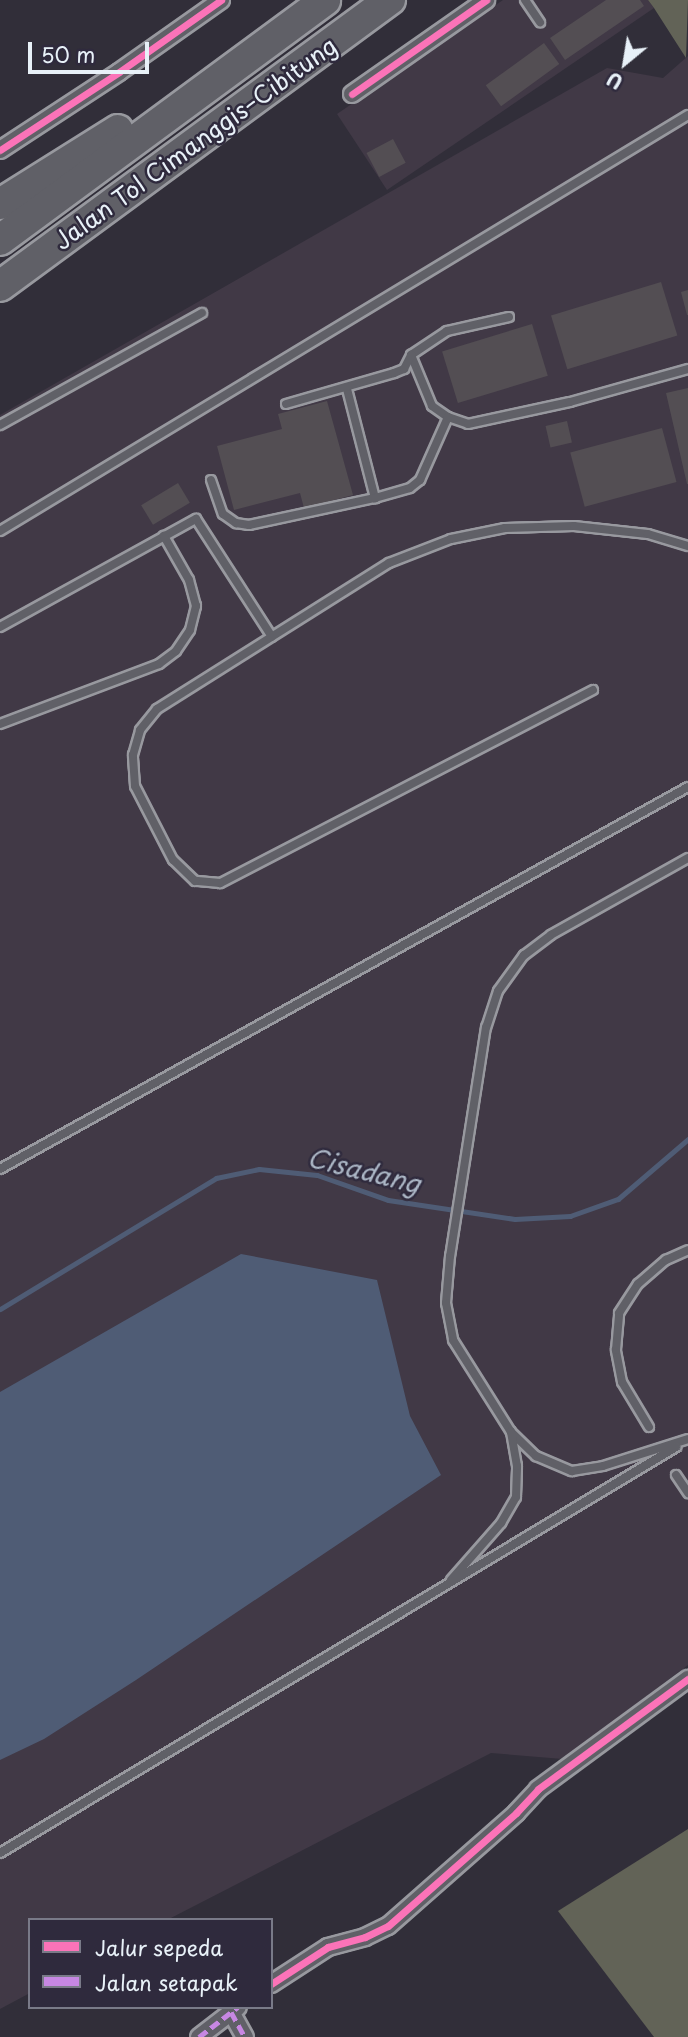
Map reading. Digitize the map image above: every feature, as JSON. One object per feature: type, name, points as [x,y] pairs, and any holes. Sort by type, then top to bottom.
[{"type":"highway","name":"Jalan Tol Cimanggis–Cibitung","points":[[0,286],[390,0]]},
{"type":"highway","name":"Jalan Tol Cimanggis–Cibitung","points":[[0,240],[321,3]]},
{"type":"highway","points":[[0,204],[321,3]]},
{"type":"street","points":[[0,150],[119,72],[221,0]]},
{"type":"street","points":[[352,94],[485,0]]},
{"type":"street","points":[[273,1983],[328,1947],[365,1937],[388,1926],[516,1814],[538,1789],[688,1679]]},
{"type":"street","points":[[199,2037],[235,2010],[245,2037]]},
{"type":"lane","points":[[525,0],[540,22]]},
{"type":"lane","points":[[0,531],[688,115]]},
{"type":"lane","points":[[0,425],[202,313]]},
{"type":"lane","points":[[286,404],[347,389],[404,369],[411,355],[447,331],[509,317]]},
{"type":"lane","points":[[411,355],[432,405],[448,417],[468,424],[570,402],[688,369]]},
{"type":"lane","points":[[347,389],[375,498]]},
{"type":"lane","points":[[211,480],[223,513],[236,523],[249,525],[375,498],[410,488],[420,480],[448,417]]},
{"type":"lane","points":[[0,627],[196,519],[272,638]]},
{"type":"lane","points":[[593,690],[246,872],[220,883],[195,881],[173,860],[135,786],[133,755],[140,730],[157,709],[389,563],[465,536],[505,528],[574,526],[648,534],[688,546]]},
{"type":"lane","points":[[0,724],[159,664],[176,651],[190,630],[196,606],[189,580],[164,536]]},
{"type":"lane","points":[[0,1169],[688,787]]},
{"type":"lane","points":[[688,858],[551,935],[524,955],[498,991],[486,1027],[450,1256],[446,1303],[453,1340],[511,1432],[536,1456],[572,1471],[603,1466],[688,1440]]},
{"type":"lane","points":[[649,1427],[622,1382],[616,1350],[619,1313],[638,1284],[666,1261],[688,1250]]},
{"type":"lane","points":[[444,1587],[501,1522],[516,1497],[517,1466],[511,1432]]},
{"type":"lane","points":[[0,1853],[688,1440]]},
{"type":"lane","points":[[676,1475],[688,1493]]},
{"type":"shaded area","points":[[503,0],[648,0],[654,8],[387,190],[337,114]]},
{"type":"shaded area","points":[[648,0],[688,0],[686,58],[654,8]]},
{"type":"shaded area","points":[[688,56],[688,1665],[563,1759],[491,1753],[171,1918],[28,1918],[28,1994],[0,2009],[0,415],[607,68],[663,78]]},
{"type":"shaded area","points":[[688,1829],[688,2037],[654,2037],[558,1911]]},
{"type":"water","points":[[241,1254],[377,1280],[410,1416],[441,1475],[136,1680],[44,1739],[0,1760],[0,1392]]},
{"type":"building","points":[[606,0],[640,0],[644,6],[565,60],[550,38]]},
{"type":"building","points":[[544,43],[559,64],[501,106],[486,85]]},
{"type":"building","points":[[393,139],[406,163],[379,177],[367,153]]},
{"type":"building","points":[[661,282],[677,336],[567,369],[551,316]]},
{"type":"building","points":[[688,290],[688,315],[687,315],[681,292]]},
{"type":"building","points":[[532,324],[548,376],[458,403],[442,351]]},
{"type":"building","points":[[688,388],[688,484],[687,484],[666,393]]},
{"type":"building","points":[[327,401],[353,495],[304,508],[300,493],[234,510],[217,446],[282,429],[278,414]]},
{"type":"building","points":[[567,421],[572,442],[551,447],[546,426]]},
{"type":"building","points":[[662,428],[676,482],[585,507],[570,453]]},
{"type":"building","points":[[178,483],[190,503],[153,525],[141,505]]},
{"type":"waterway","name":"Cisadang","points":[[0,1309],[216,1178],[259,1169],[317,1175],[388,1200],[515,1219],[570,1216],[618,1199],[688,1139]]},
{"type":"marked path","points":[[199,2037],[235,2009]]},
{"type":"marked path","points":[[231,2012],[245,2037]]},
{"type":"cycle path","points":[[0,150],[119,72],[221,0]]},
{"type":"cycle path","points":[[352,94],[486,0]]},
{"type":"cycle path","points":[[273,1983],[328,1947],[365,1937],[388,1926],[516,1813],[538,1789],[688,1679]]}]
